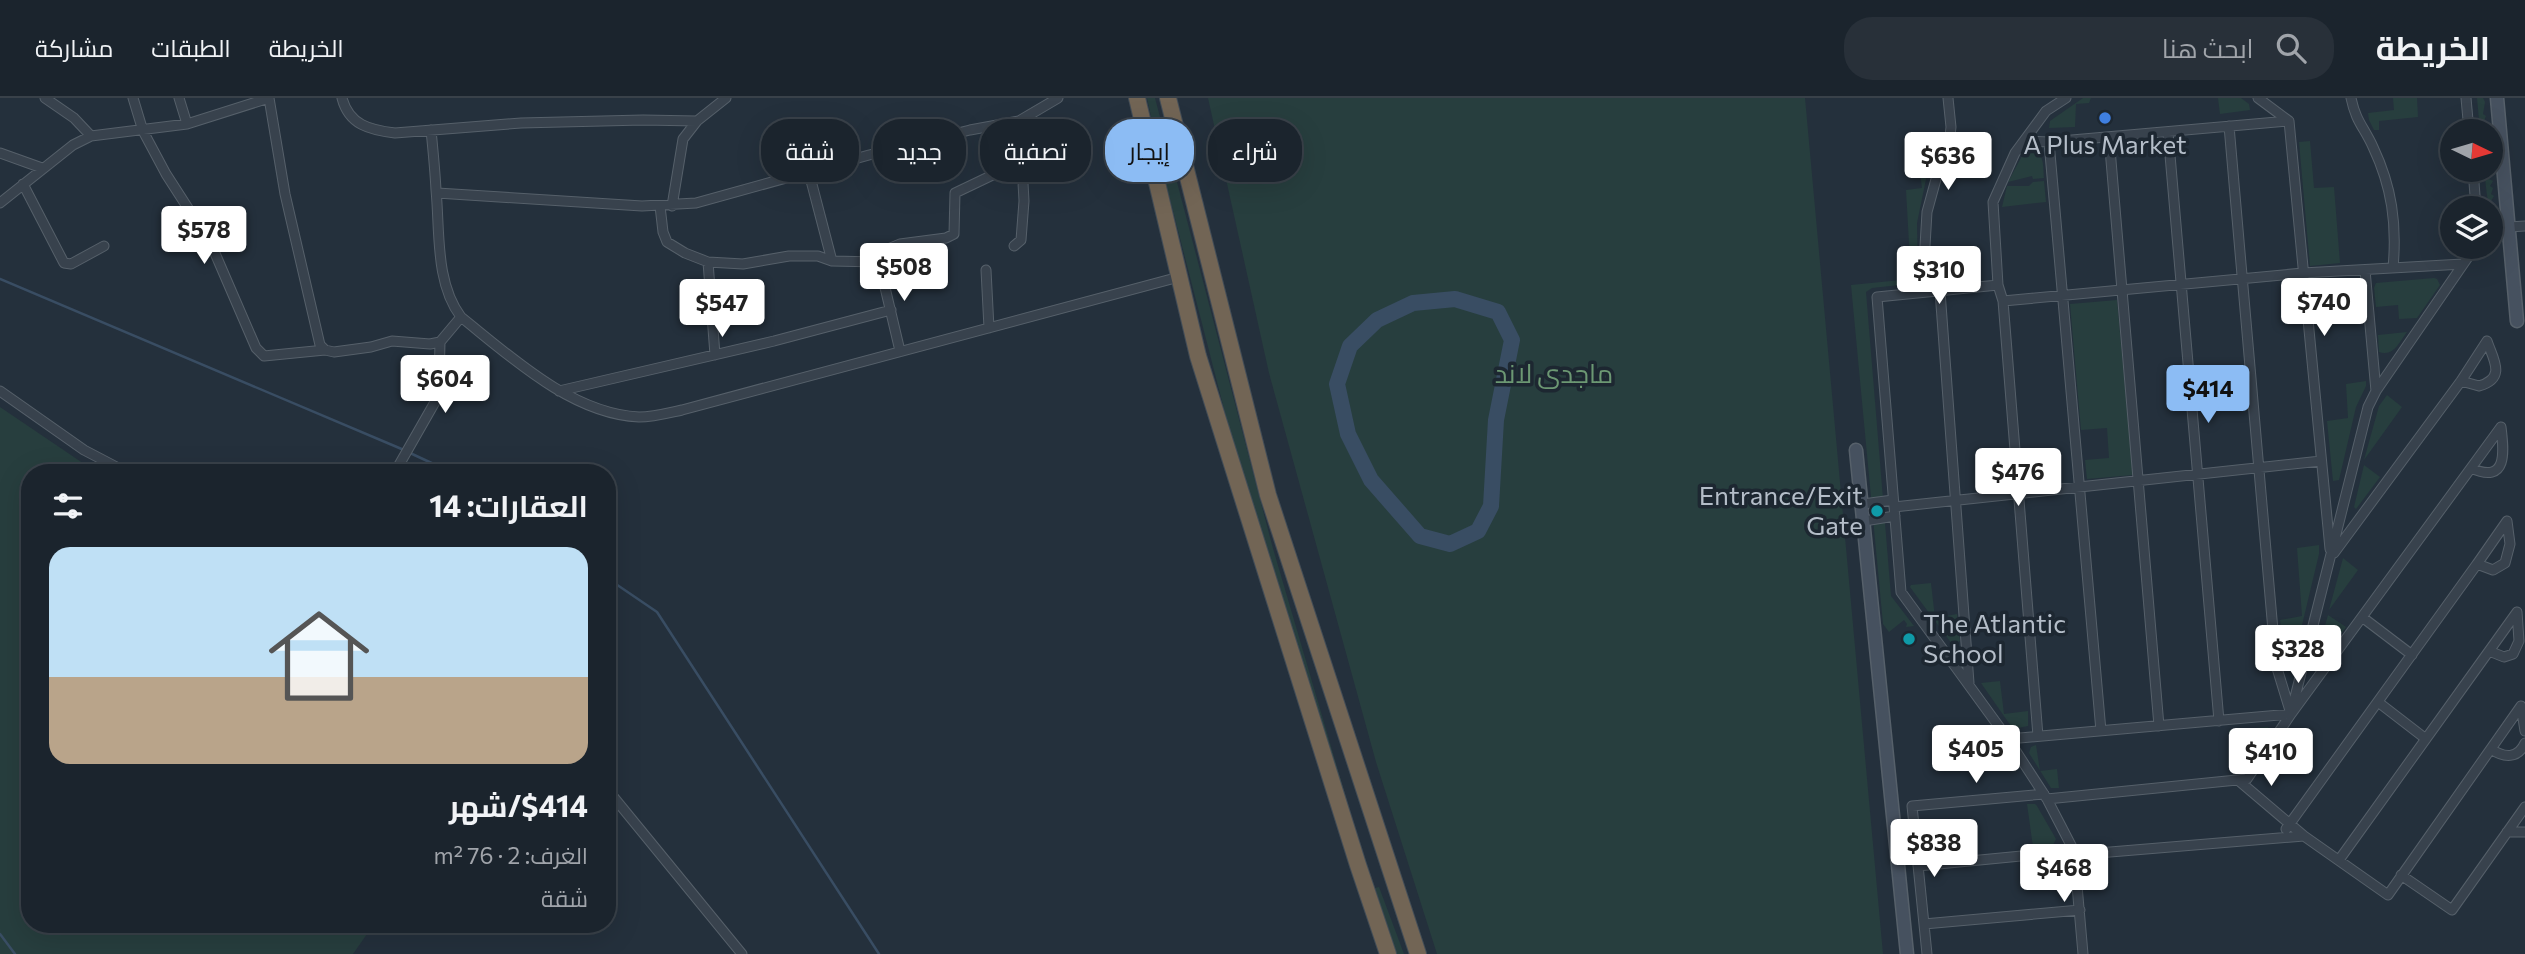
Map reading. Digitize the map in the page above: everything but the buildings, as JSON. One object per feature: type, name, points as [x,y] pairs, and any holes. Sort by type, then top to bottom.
[{"type":"highway","points":[[1137,98],[1198,356],[1388,954]]},
{"type":"highway","points":[[1168,98],[1268,495],[1418,954]]},
{"type":"highway","points":[[1358,865],[1385,857]]},
{"type":"street","points":[[45,98],[74,118],[91,136]]},
{"type":"street","points":[[134,98],[143,131],[166,174],[211,244],[256,348],[264,356],[325,350],[334,352],[392,341],[430,344],[440,342],[461,317]]},
{"type":"street","points":[[179,98],[187,124]]},
{"type":"street","points":[[0,204],[42,168],[73,145],[91,136],[187,124],[269,98],[285,194],[320,345],[325,350]]},
{"type":"street","points":[[342,98],[344,107],[361,126],[374,131],[395,132],[521,123],[697,121]]},
{"type":"street","points":[[672,206],[683,139],[697,121],[726,98]]},
{"type":"street","points":[[1022,119],[1058,98]]},
{"type":"street","points":[[1929,292],[1925,246],[1927,212],[1949,145],[1951,127],[1948,98]]},
{"type":"street","points":[[2038,736],[1993,202],[2011,159],[2046,111],[2066,98]]},
{"type":"street","points":[[2258,98],[2288,121],[2331,557]]},
{"type":"street","points":[[2351,98],[2355,117],[2379,161],[2392,204],[2396,236],[2393,268]]},
{"type":"street","points":[[2466,98],[2468,119]]},
{"type":"street","points":[[2497,98],[2521,321]]},
{"type":"street","points":[[2024,141],[2049,142],[2288,121]]},
{"type":"street","points":[[2229,126],[2276,666],[2291,714]]},
{"type":"street","points":[[859,158],[980,128]]},
{"type":"street","points":[[431,130],[438,232],[453,307],[461,317],[558,391],[595,409],[641,417],[681,410],[1179,277]]},
{"type":"street","points":[[2168,132],[2219,720]]},
{"type":"street","points":[[2109,137],[2159,726]]},
{"type":"street","points":[[2049,142],[2101,731]]},
{"type":"street","points":[[0,153],[42,168]]},
{"type":"street","points":[[900,351],[879,262],[881,252],[900,244],[946,238],[954,234],[955,193],[980,181]]},
{"type":"street","points":[[437,193],[672,206],[696,203],[769,182]]},
{"type":"street","points":[[811,182],[832,261]]},
{"type":"street","points":[[1014,246],[1021,240],[1023,182]]},
{"type":"street","points":[[23,184],[64,263],[71,264],[104,246]]},
{"type":"street","points":[[660,206],[667,242],[708,262],[743,264],[789,256],[818,256],[832,261],[879,262]]},
{"type":"street","points":[[2503,229],[2525,226]]},
{"type":"street","points":[[2291,714],[2368,407],[2376,391],[2467,259]]},
{"type":"street","points":[[708,262],[715,355]]},
{"type":"street","points":[[2003,301],[2303,272],[2463,264]]},
{"type":"street","points":[[986,270],[989,328]]},
{"type":"street","points":[[2365,270],[2376,391]]},
{"type":"street","points":[[1998,285],[1877,297],[1901,592],[2008,738],[2045,797],[2074,853],[2083,954]]},
{"type":"street","points":[[1940,291],[1969,684]]},
{"type":"street","points":[[558,391],[715,355],[891,310]]},
{"type":"street","points":[[2331,557],[2461,381],[2487,341],[2497,364],[2491,381],[2479,386],[2461,381]]},
{"type":"street","points":[[400,464],[435,402],[439,384],[440,342]]},
{"type":"street","points":[[0,391],[84,450],[111,464]]},
{"type":"street","points":[[1927,954],[1912,806],[2247,779],[2291,714],[2493,437],[2501,427],[2504,444],[2500,466],[2487,474],[2471,468]]},
{"type":"street","points":[[1856,450],[1907,954]]},
{"type":"street","points":[[1863,504],[1894,508],[2321,461]]},
{"type":"street","points":[[1864,521],[1894,508]]},
{"type":"street","points":[[2275,838],[2378,702],[2507,521],[2510,544],[2505,563],[2493,570],[2477,564]]},
{"type":"street","points":[[2339,860],[2517,611],[2519,641],[2513,654],[2504,657],[2489,651]]},
{"type":"street","points":[[2362,617],[2412,655]]},
{"type":"street","points":[[2378,702],[2426,739]]},
{"type":"street","points":[[2238,780],[2287,824],[2388,895],[2521,706],[2525,731]]},
{"type":"street","points":[[2008,738],[2291,714]]},
{"type":"street","points":[[2491,749],[2514,756],[2521,751],[2525,743]]},
{"type":"street","points":[[616,800],[742,954]]},
{"type":"street","points":[[2401,876],[2452,910],[2525,807]]},
{"type":"street","points":[[2507,832],[2525,832]]},
{"type":"street","points":[[1918,866],[2304,836]]},
{"type":"street","points":[[1924,924],[2080,910]]},
{"type":"green space","points":[[1147,98],[1155,98],[1160,119],[1152,119]]},
{"type":"green space","name":"ماجدی لاند","points":[[1208,98],[1805,98],[1883,954],[1437,954],[1376,762],[1269,373],[1227,182],[1302,182],[1302,119],[1213,119]]},
{"type":"green space","points":[[2083,98],[2091,98],[2089,103],[2076,104],[2075,127],[2049,128],[2050,121]]},
{"type":"green space","points":[[2218,98],[2241,98],[2249,104],[2250,110],[2220,114]]},
{"type":"green space","points":[[2393,98],[2417,98],[2418,117],[2379,121],[2379,130],[2374,130],[2368,113],[2394,110]]},
{"type":"green space","points":[[2477,98],[2483,98],[2483,114],[2486,116],[2485,119],[2479,119]]},
{"type":"green space","points":[[2310,141],[2314,188],[2334,187],[2340,263],[2310,266],[2299,142]]},
{"type":"green space","points":[[2032,151],[2041,158],[2044,178],[2033,179],[2032,176],[2008,182],[2022,156]]},
{"type":"green space","points":[[1920,172],[1925,172],[1926,179],[1917,223],[1918,283],[1872,288],[1866,292],[1891,596],[1914,626],[1906,627],[1904,620],[1889,632],[1883,624],[1851,285],[1911,279],[1906,190],[1922,188]]},
{"type":"green space","points":[[2044,181],[2046,202],[2002,207],[2007,186],[2029,186],[2033,182]]},
{"type":"green space","points":[[1166,182],[1177,182],[1272,545],[1357,835],[1306,704],[1266,572]]},
{"type":"green space","points":[[2485,182],[2492,182],[2490,186],[2494,196],[2487,196]]},
{"type":"green space","points":[[2434,278],[2440,285],[2417,318],[2399,319],[2398,305],[2376,307],[2376,283]]},
{"type":"green space","points":[[2117,300],[2133,475],[2087,479],[2085,460],[2109,458],[2107,428],[2081,430],[2070,304]]},
{"type":"green space","points":[[2407,332],[2392,351],[2379,352],[2378,335]]},
{"type":"green space","points":[[2366,381],[2356,407],[2339,480],[2333,481],[2327,421],[2348,418],[2346,384]]},
{"type":"green space","points":[[2387,395],[2402,407],[2364,460],[2379,406]]},
{"type":"green space","points":[[0,407],[84,464],[21,464],[21,933],[368,933],[353,954],[0,954]]},
{"type":"green space","points":[[2364,465],[2380,477],[2356,509],[2354,507]]},
{"type":"green space","points":[[2319,545],[2292,667],[2287,670],[2280,620],[2302,616],[2297,548]]},
{"type":"green space","points":[[2343,558],[2358,570],[2329,610]]},
{"type":"green space","points":[[1931,583],[1935,618],[1957,614],[1960,641],[1952,644],[1910,587]]},
{"type":"green space","points":[[2328,615],[2346,627],[2317,664],[2315,661]]},
{"type":"green space","points":[[2000,681],[2004,714],[2028,711],[2028,726],[2013,729],[1981,683]]},
{"type":"green space","points":[[2268,727],[2270,732],[2241,772],[2232,772],[2229,730]]},
{"type":"green space","points":[[2036,745],[2040,770],[2029,753],[2031,747]]},
{"type":"green space","points":[[2057,769],[2059,788],[2051,788],[2040,771]]},
{"type":"green space","points":[[2027,804],[2037,806],[2056,839],[2053,845],[2033,847]]},
{"type":"green space","points":[[1379,887],[1404,954],[1397,954],[1375,888]]},
{"type":"waterway","points":[[0,279],[404,450]]},
{"type":"waterway","points":[[1455,299],[1498,312],[1512,340],[1496,420],[1491,506],[1478,531],[1450,544],[1420,536],[1371,480],[1348,434],[1337,384],[1350,346],[1377,320],[1413,303],[1455,299]]},
{"type":"waterway","points":[[410,453],[434,464]]},
{"type":"waterway","points":[[616,584],[657,612],[879,954]]},
{"type":"waterway","points":[[0,934],[15,954]]},
{"type":"place","name":"A Plus Market","points":[[2105,118]]},
{"type":"place","name":"Entrance/Exit Gate","points":[[1877,511]]},
{"type":"place","name":"The Atlantic School","points":[[1909,639]]}]
